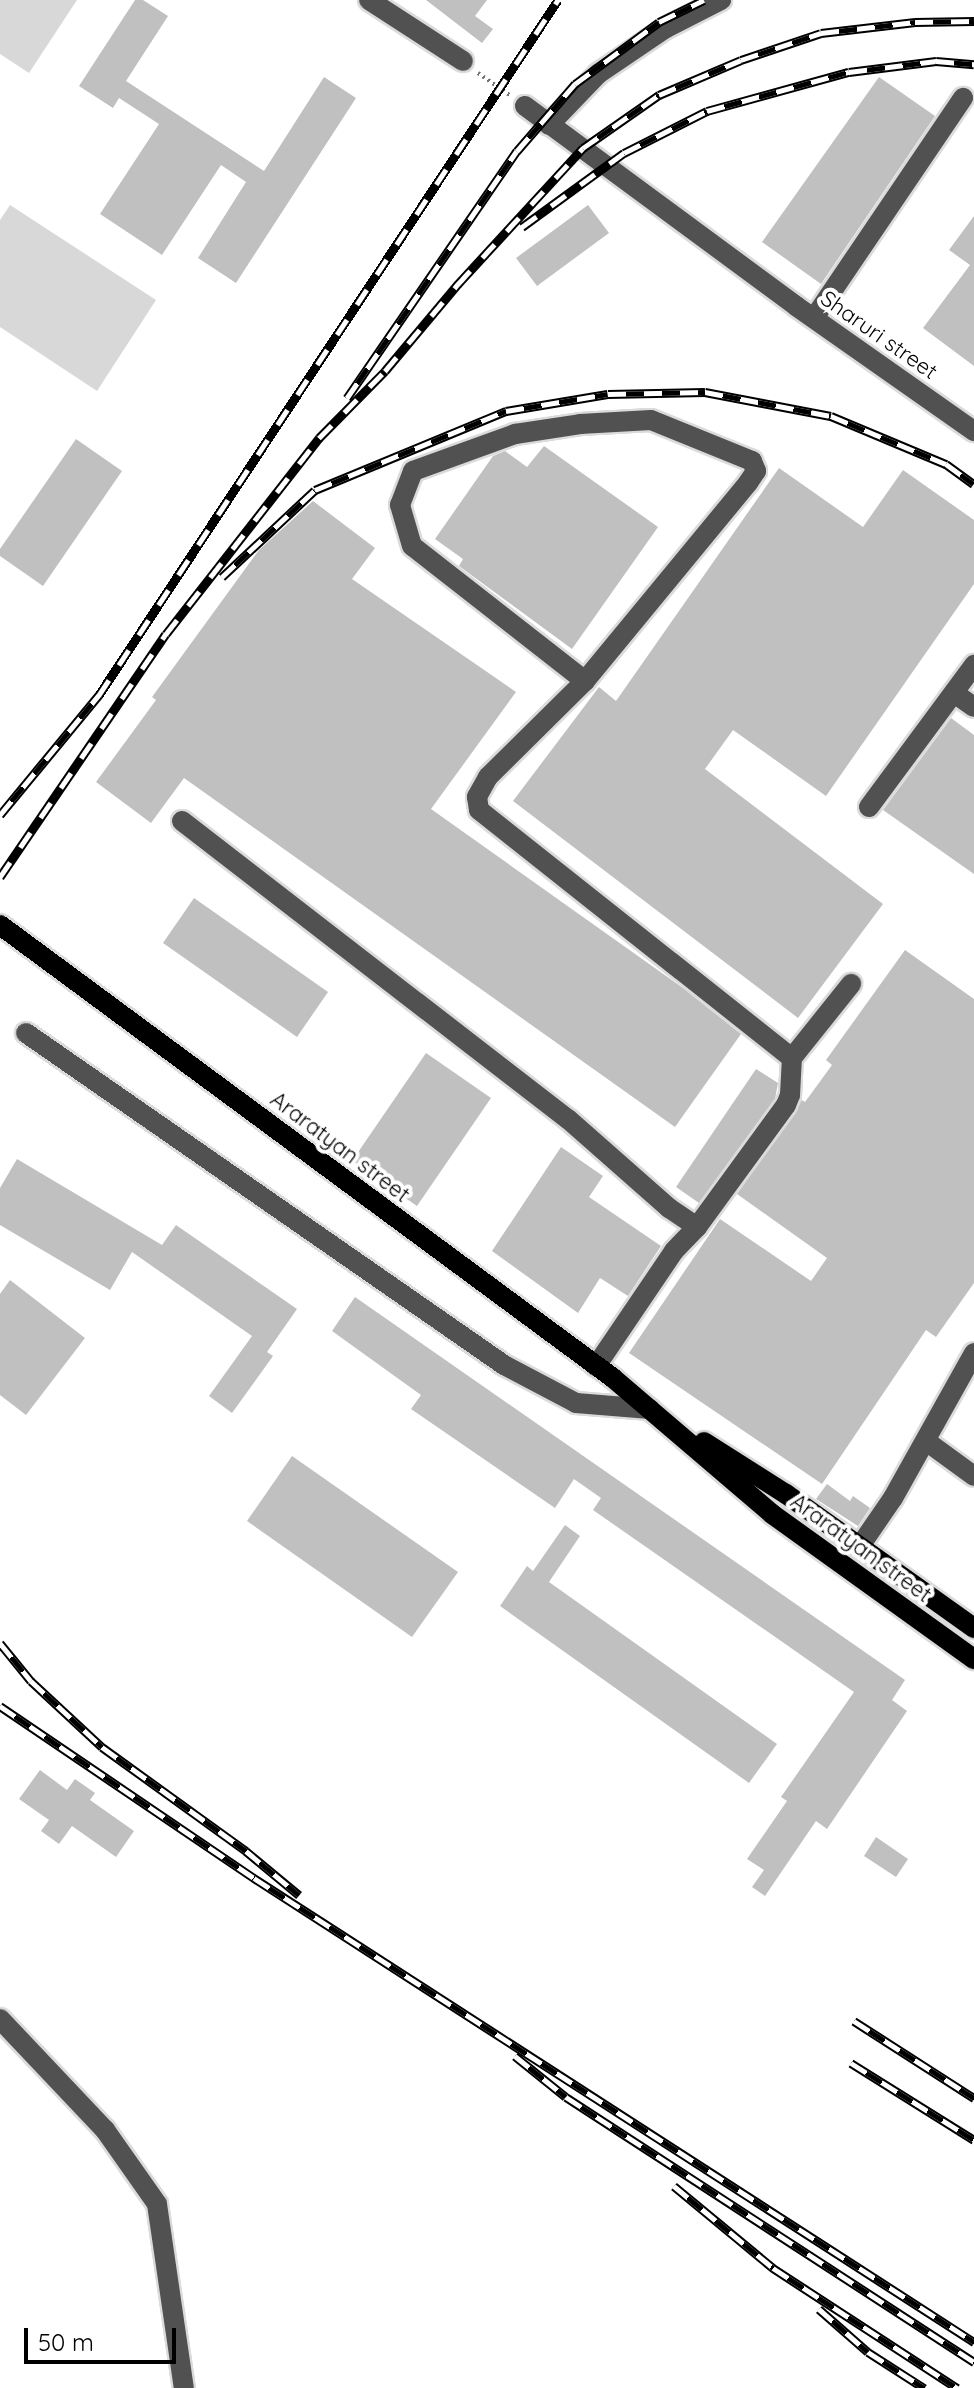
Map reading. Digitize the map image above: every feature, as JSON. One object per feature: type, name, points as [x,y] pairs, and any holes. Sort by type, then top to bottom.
[{"type":"main road","name":"Araratyan street","points":[[0,925],[596,1366],[772,1514],[974,1659]]},
{"type":"main road","name":"Araratyan street","points":[[650,1409],[786,1494],[974,1628]]},
{"type":"street","points":[[369,0],[463,61]]},
{"type":"street","points":[[549,125],[598,74],[666,28],[721,0]]},
{"type":"street","points":[[814,318],[963,98]]},
{"type":"street","name":"Sharuri street","points":[[525,106],[796,306],[974,431]]},
{"type":"street","points":[[585,681],[412,546],[400,505],[413,471],[515,434],[580,424],[651,420],[752,461],[756,471],[748,483],[585,681],[488,777],[477,797],[479,810],[792,1058]]},
{"type":"street","points":[[869,807],[974,665]]},
{"type":"street","points":[[954,693],[974,707]]},
{"type":"street","points":[[182,821],[568,1119],[669,1208],[697,1227]]},
{"type":"street","points":[[596,1366],[674,1251],[697,1227],[786,1105],[790,1095],[792,1058],[851,984]]},
{"type":"street","points":[[26,1033],[504,1365],[576,1403],[650,1409]]},
{"type":"street","points":[[860,1546],[926,1441],[974,1353]]},
{"type":"street","points":[[926,1441],[974,1476]]},
{"type":"street","points":[[0,2019],[105,2130],[157,2204],[184,2388]]},
{"type":"path","points":[[463,61],[525,106]]},
{"type":"shaded area","points":[[0,0],[77,0],[29,73],[0,54]]},
{"type":"shaded area","points":[[10,205],[156,300],[97,391],[0,327],[0,220]]},
{"type":"building","points":[[135,0],[143,0],[168,16],[126,81],[264,171],[324,77],[356,98],[236,283],[198,258],[246,182],[221,165],[162,255],[100,214],[159,124],[119,98],[113,108],[79,86]]},
{"type":"building","points":[[426,0],[487,0],[475,16],[493,29],[482,43]]},
{"type":"building","points":[[879,77],[935,116],[821,284],[762,242]]},
{"type":"building","points":[[588,205],[609,233],[537,286],[516,258]]},
{"type":"building","points":[[974,216],[974,366],[923,328],[970,265],[949,250]]},
{"type":"building","points":[[76,439],[122,471],[43,586],[0,556],[0,549]]},
{"type":"building","points":[[544,446],[658,527],[572,649],[459,566],[463,559],[435,539],[493,456],[505,451],[527,467]]},
{"type":"building","points":[[779,468],[863,527],[903,470],[974,520],[974,584],[826,796],[733,730],[705,769],[883,904],[798,1018],[513,801],[599,687],[616,701]]},
{"type":"building","points":[[313,501],[375,548],[352,579],[516,692],[431,809],[683,988],[741,1034],[675,1127],[184,778],[151,823],[96,782],[156,700],[152,697],[259,550]]},
{"type":"building","points":[[951,718],[974,735],[974,874],[883,810]]},
{"type":"building","points":[[194,898],[328,992],[297,1037],[163,943]]},
{"type":"building","points":[[905,950],[974,999],[974,1283],[936,1337],[926,1330],[822,1484],[629,1353],[720,1219],[811,1281],[827,1258],[737,1194],[802,1100],[805,1102],[832,1065],[826,1060]]},
{"type":"building","points":[[426,1053],[491,1098],[417,1206],[352,1161]]},
{"type":"building","points":[[756,1069],[778,1083],[775,1099],[699,1203],[676,1187]]},
{"type":"building","points":[[561,1147],[603,1176],[589,1197],[661,1246],[628,1296],[600,1278],[578,1313],[492,1251]]},
{"type":"building","points":[[17,1159],[162,1245],[176,1225],[297,1309],[267,1352],[273,1356],[232,1413],[209,1396],[252,1336],[132,1252],[110,1290],[0,1225],[0,1188]]},
{"type":"building","points":[[10,1280],[85,1338],[26,1415],[0,1395],[0,1294]]},
{"type":"building","points":[[355,1297],[905,1680],[892,1700],[907,1711],[827,1829],[816,1821],[765,1896],[752,1887],[764,1870],[747,1859],[787,1801],[781,1797],[854,1692],[593,1510],[601,1498],[574,1479],[555,1508],[411,1409],[421,1395],[332,1331]]},
{"type":"building","points":[[292,1456],[458,1572],[412,1637],[247,1521]]},
{"type":"building","points":[[827,1484],[850,1501],[853,1496],[870,1508],[858,1526],[816,1499]]},
{"type":"building","points":[[565,1525],[580,1536],[549,1582],[777,1744],[749,1783],[500,1606],[527,1566],[533,1571]]},
{"type":"building","points":[[40,1770],[67,1790],[75,1779],[95,1793],[90,1800],[134,1831],[116,1857],[72,1826],[59,1844],[41,1831],[49,1820],[19,1799]]},
{"type":"building","points":[[876,1837],[908,1859],[896,1877],[864,1856]]},
{"type":"railway","points":[[0,815],[99,695],[558,0]]},
{"type":"railway","points":[[347,398],[517,151],[575,84],[659,22],[704,0]]},
{"type":"railway","points":[[0,877],[166,634],[319,438],[385,371],[458,284],[583,148],[659,95],[741,60],[821,33],[915,22],[974,21]]},
{"type":"railway","points":[[522,227],[624,153],[707,111],[849,72],[936,61],[974,64]]},
{"type":"railway","points":[[222,577],[315,490],[506,411],[608,394],[705,392],[831,416],[946,464],[974,484]]},
{"type":"railway","points":[[0,1643],[31,1681],[102,1747],[246,1851],[299,1895]]},
{"type":"railway","points":[[0,1706],[254,1878],[974,2342]]},
{"type":"railway","points":[[854,2021],[974,2098]]},
{"type":"railway","points":[[515,2056],[566,2097],[974,2362]]},
{"type":"railway","points":[[851,2063],[974,2140]]},
{"type":"railway","points":[[674,2186],[773,2268],[957,2388]]},
{"type":"railway","points":[[819,2309],[868,2352],[924,2388]]}]
